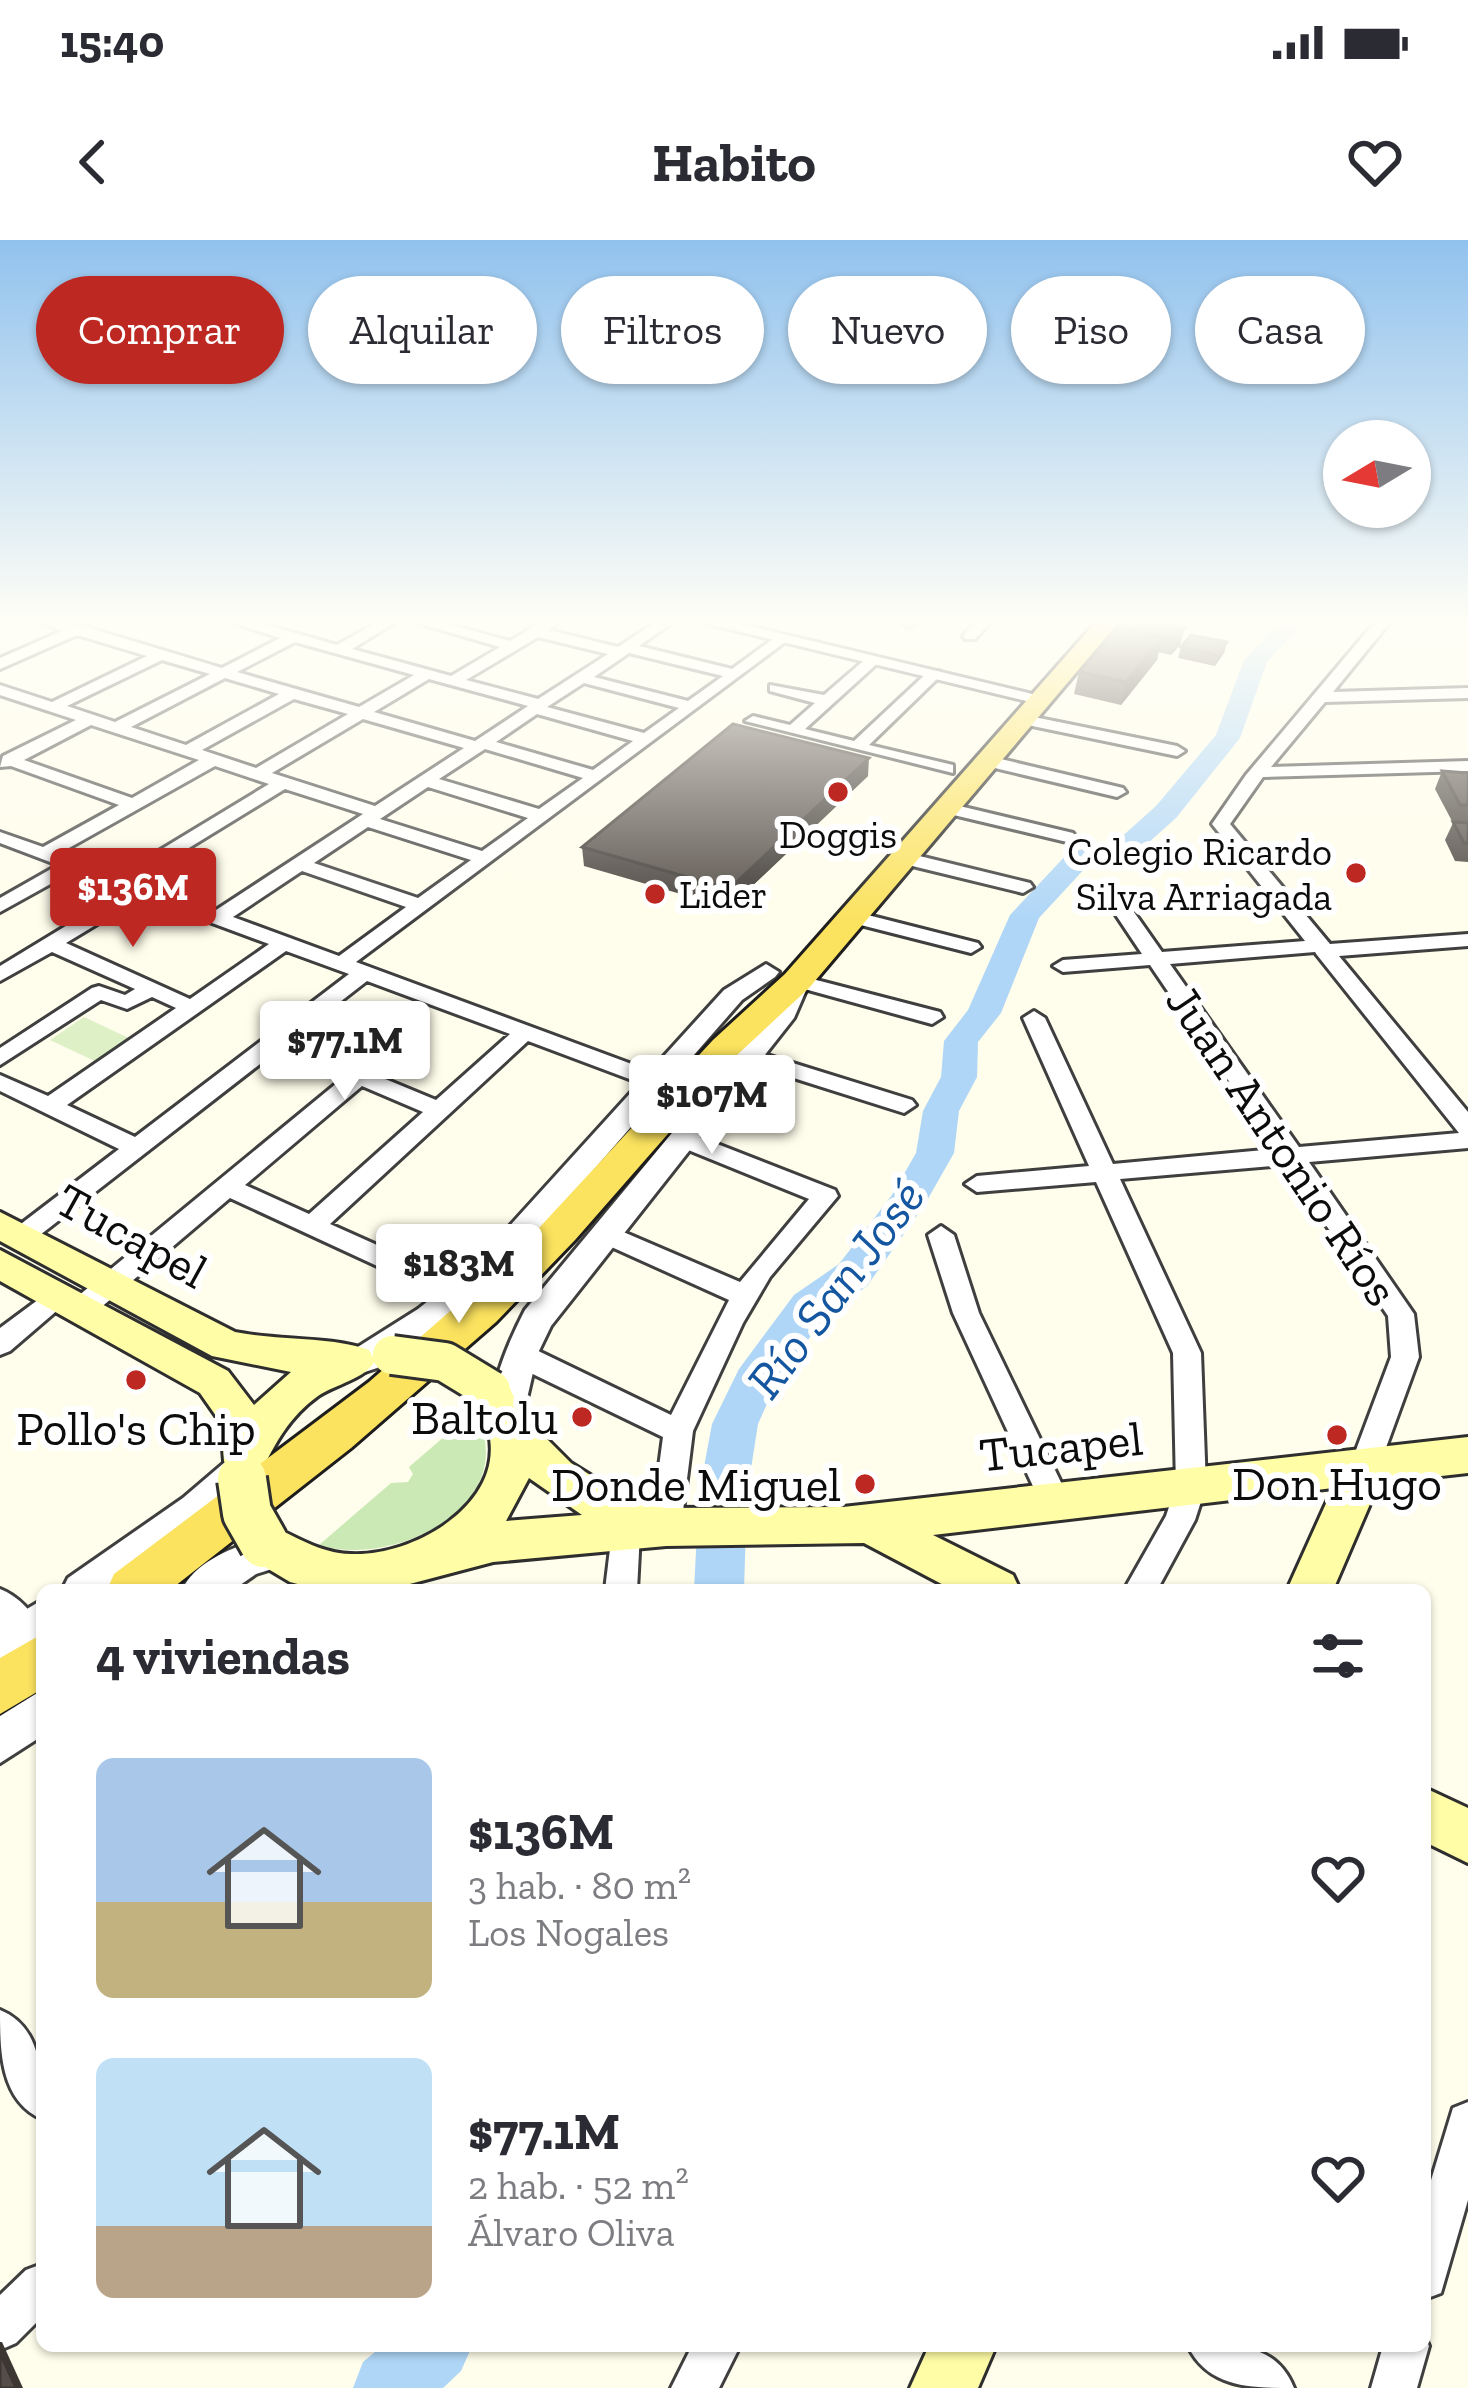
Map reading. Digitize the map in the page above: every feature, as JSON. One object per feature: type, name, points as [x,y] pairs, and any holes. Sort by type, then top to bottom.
[{"type":"main road","points":[[140,1584],[323,1445],[464,1326],[556,1237],[744,1044],[781,976],[1010,722]]},
{"type":"main road","points":[[781,976],[852,917],[903,858],[946,790],[988,761],[1015,722]]},
{"type":"main road","name":"Tucapel","points":[[7,1242],[214,1382],[241,1419],[244,1467]]},
{"type":"main road","name":"Tucapel","points":[[7,1242],[84,1295],[226,1345],[278,1355],[371,1358]]},
{"type":"main road","points":[[371,1358],[442,1360],[474,1376],[503,1412],[512,1458],[492,1506],[466,1535],[431,1558],[381,1574],[346,1577],[314,1572],[269,1548],[247,1513],[244,1467],[266,1420],[293,1392],[371,1358]]},
{"type":"main road","name":"Tucapel","points":[[503,1412],[542,1464],[585,1496],[660,1529]]},
{"type":"main road","name":"Tucapel","points":[[431,1558],[493,1542],[660,1529],[868,1522],[1468,1455]]},
{"type":"main road","name":"Juan Antonio Ríos","points":[[1313,1584],[1365,1466]]},
{"type":"main road","points":[[868,1522],[986,1584]]},
{"type":"main road","points":[[0,1689],[22,1632]]},
{"type":"main road","points":[[1431,1817],[1468,1837]]},
{"type":"main road","points":[[944,2388],[960,2352]]},
{"type":"street","points":[[4,763],[85,722]]},
{"type":"street","points":[[100,722],[284,782],[485,858]]},
{"type":"street","points":[[117,728],[128,722]]},
{"type":"street","points":[[188,751],[240,722]]},
{"type":"street","points":[[258,774],[345,722]]},
{"type":"street","points":[[395,722],[596,776]]},
{"type":"street","points":[[218,918],[515,722]]},
{"type":"street","points":[[589,722],[646,739]]},
{"type":"street","points":[[7,1242],[275,1041],[421,905],[669,722]]},
{"type":"street","points":[[758,722],[857,747],[946,790],[1067,837]]},
{"type":"street","points":[[793,731],[803,722]]},
{"type":"street","points":[[857,747],[883,722]]},
{"type":"street","points":[[1084,722],[1177,752]]},
{"type":"street","points":[[1299,722],[1221,824],[1468,1128]]},
{"type":"street","points":[[44,854],[214,759]]},
{"type":"street","points":[[988,761],[1118,792]]},
{"type":"street","points":[[4,763],[133,804]]},
{"type":"street","points":[[1259,772],[1468,766]]},
{"type":"street","points":[[426,781],[542,816]]},
{"type":"street","points":[[0,975],[284,782]]},
{"type":"street","points":[[0,837],[656,1081]]},
{"type":"street","points":[[903,858],[1023,887]]},
{"type":"street","points":[[0,906],[73,864]]},
{"type":"street","points":[[300,864],[421,905]]},
{"type":"street","name":"Juan Antonio Ríos","points":[[1122,909],[1387,1288],[1403,1324],[1405,1357],[1365,1466]]},
{"type":"street","points":[[852,917],[971,947]]},
{"type":"street","points":[[1063,966],[1468,940]]},
{"type":"street","points":[[50,1106],[284,943]]},
{"type":"street","points":[[51,944],[191,1007]]},
{"type":"street","points":[[371,1358],[462,1294],[733,994],[781,976],[932,1017]]},
{"type":"street","points":[[0,1058],[99,992],[127,1003],[150,989]]},
{"type":"street","points":[[1034,1018],[1186,1353],[1192,1486],[1180,1520],[1143,1584]]},
{"type":"street","points":[[313,1225],[525,1032]]},
{"type":"street","points":[[275,1041],[438,1110]]},
{"type":"street","points":[[503,1412],[520,1355],[537,1319],[685,1139],[744,1044],[904,1105]]},
{"type":"street","points":[[0,1344],[84,1295],[227,1187],[359,1077]]},
{"type":"street","points":[[0,1082],[136,1148]]},
{"type":"street","points":[[625,1584],[660,1529],[678,1432],[745,1295],[826,1196],[685,1139]]},
{"type":"street","points":[[977,1184],[1468,1140]]},
{"type":"street","points":[[227,1187],[462,1294]]},
{"type":"street","points":[[605,1234],[745,1295]]},
{"type":"street","points":[[940,1235],[966,1312],[1055,1501]]},
{"type":"street","points":[[520,1355],[678,1432]]},
{"type":"street","points":[[90,1584],[196,1509],[244,1467]]},
{"type":"street","points":[[216,1584],[269,1548]]},
{"type":"street","points":[[0,1742],[36,1715]]},
{"type":"street","points":[[0,2030],[36,2088]]},
{"type":"street","points":[[1431,2256],[1468,2123]]},
{"type":"street","points":[[0,2327],[36,2292]]},
{"type":"street","points":[[694,2388],[714,2352]]},
{"type":"street","points":[[1220,2352],[1271,2388]]},
{"type":"street","points":[[1394,2388],[1404,2352]]},
{"type":"green space","points":[[84,1017],[133,1040],[99,1063],[50,1040]]},
{"type":"green space","points":[[474,1411],[485,1444],[482,1474],[468,1500],[444,1522],[383,1547],[350,1550],[319,1545],[391,1483],[408,1482],[413,1474],[409,1467]]},
{"type":"building","points":[[733,724],[869,758],[729,889],[582,847]]},
{"type":"building","points":[[1442,771],[1468,773],[1468,805],[1460,805]]},
{"type":"building","points":[[1453,822],[1468,823],[1468,843],[1464,843]]},
{"type":"building","points":[[0,2353],[16,2388],[0,2388]]},
{"type":"waterway","name":"Río San José","points":[[719,1584],[723,1494],[735,1424],[755,1381],[809,1306],[853,1275],[906,1204],[935,1153],[941,1111],[959,1077],[961,1041],[984,1013],[1025,915],[1078,859],[1128,846],[1166,812],[1236,722]]},
{"type":"waterway","name":"Río San José","points":[[389,2388],[429,2352]]},
{"type":"place","name":"Doggis","points":[[838,792]]},
{"type":"place","name":"Colegio Ricardo Silva Arriagada","points":[[1356,873]]},
{"type":"place","name":"Lider","points":[[655,894]]},
{"type":"place","name":"Pollo's Chip","points":[[136,1380]]},
{"type":"place","name":"Baltolu","points":[[582,1417]]},
{"type":"place","name":"Don Hugo","points":[[1337,1435]]},
{"type":"place","name":"Donde Miguel","points":[[865,1484]]}]
